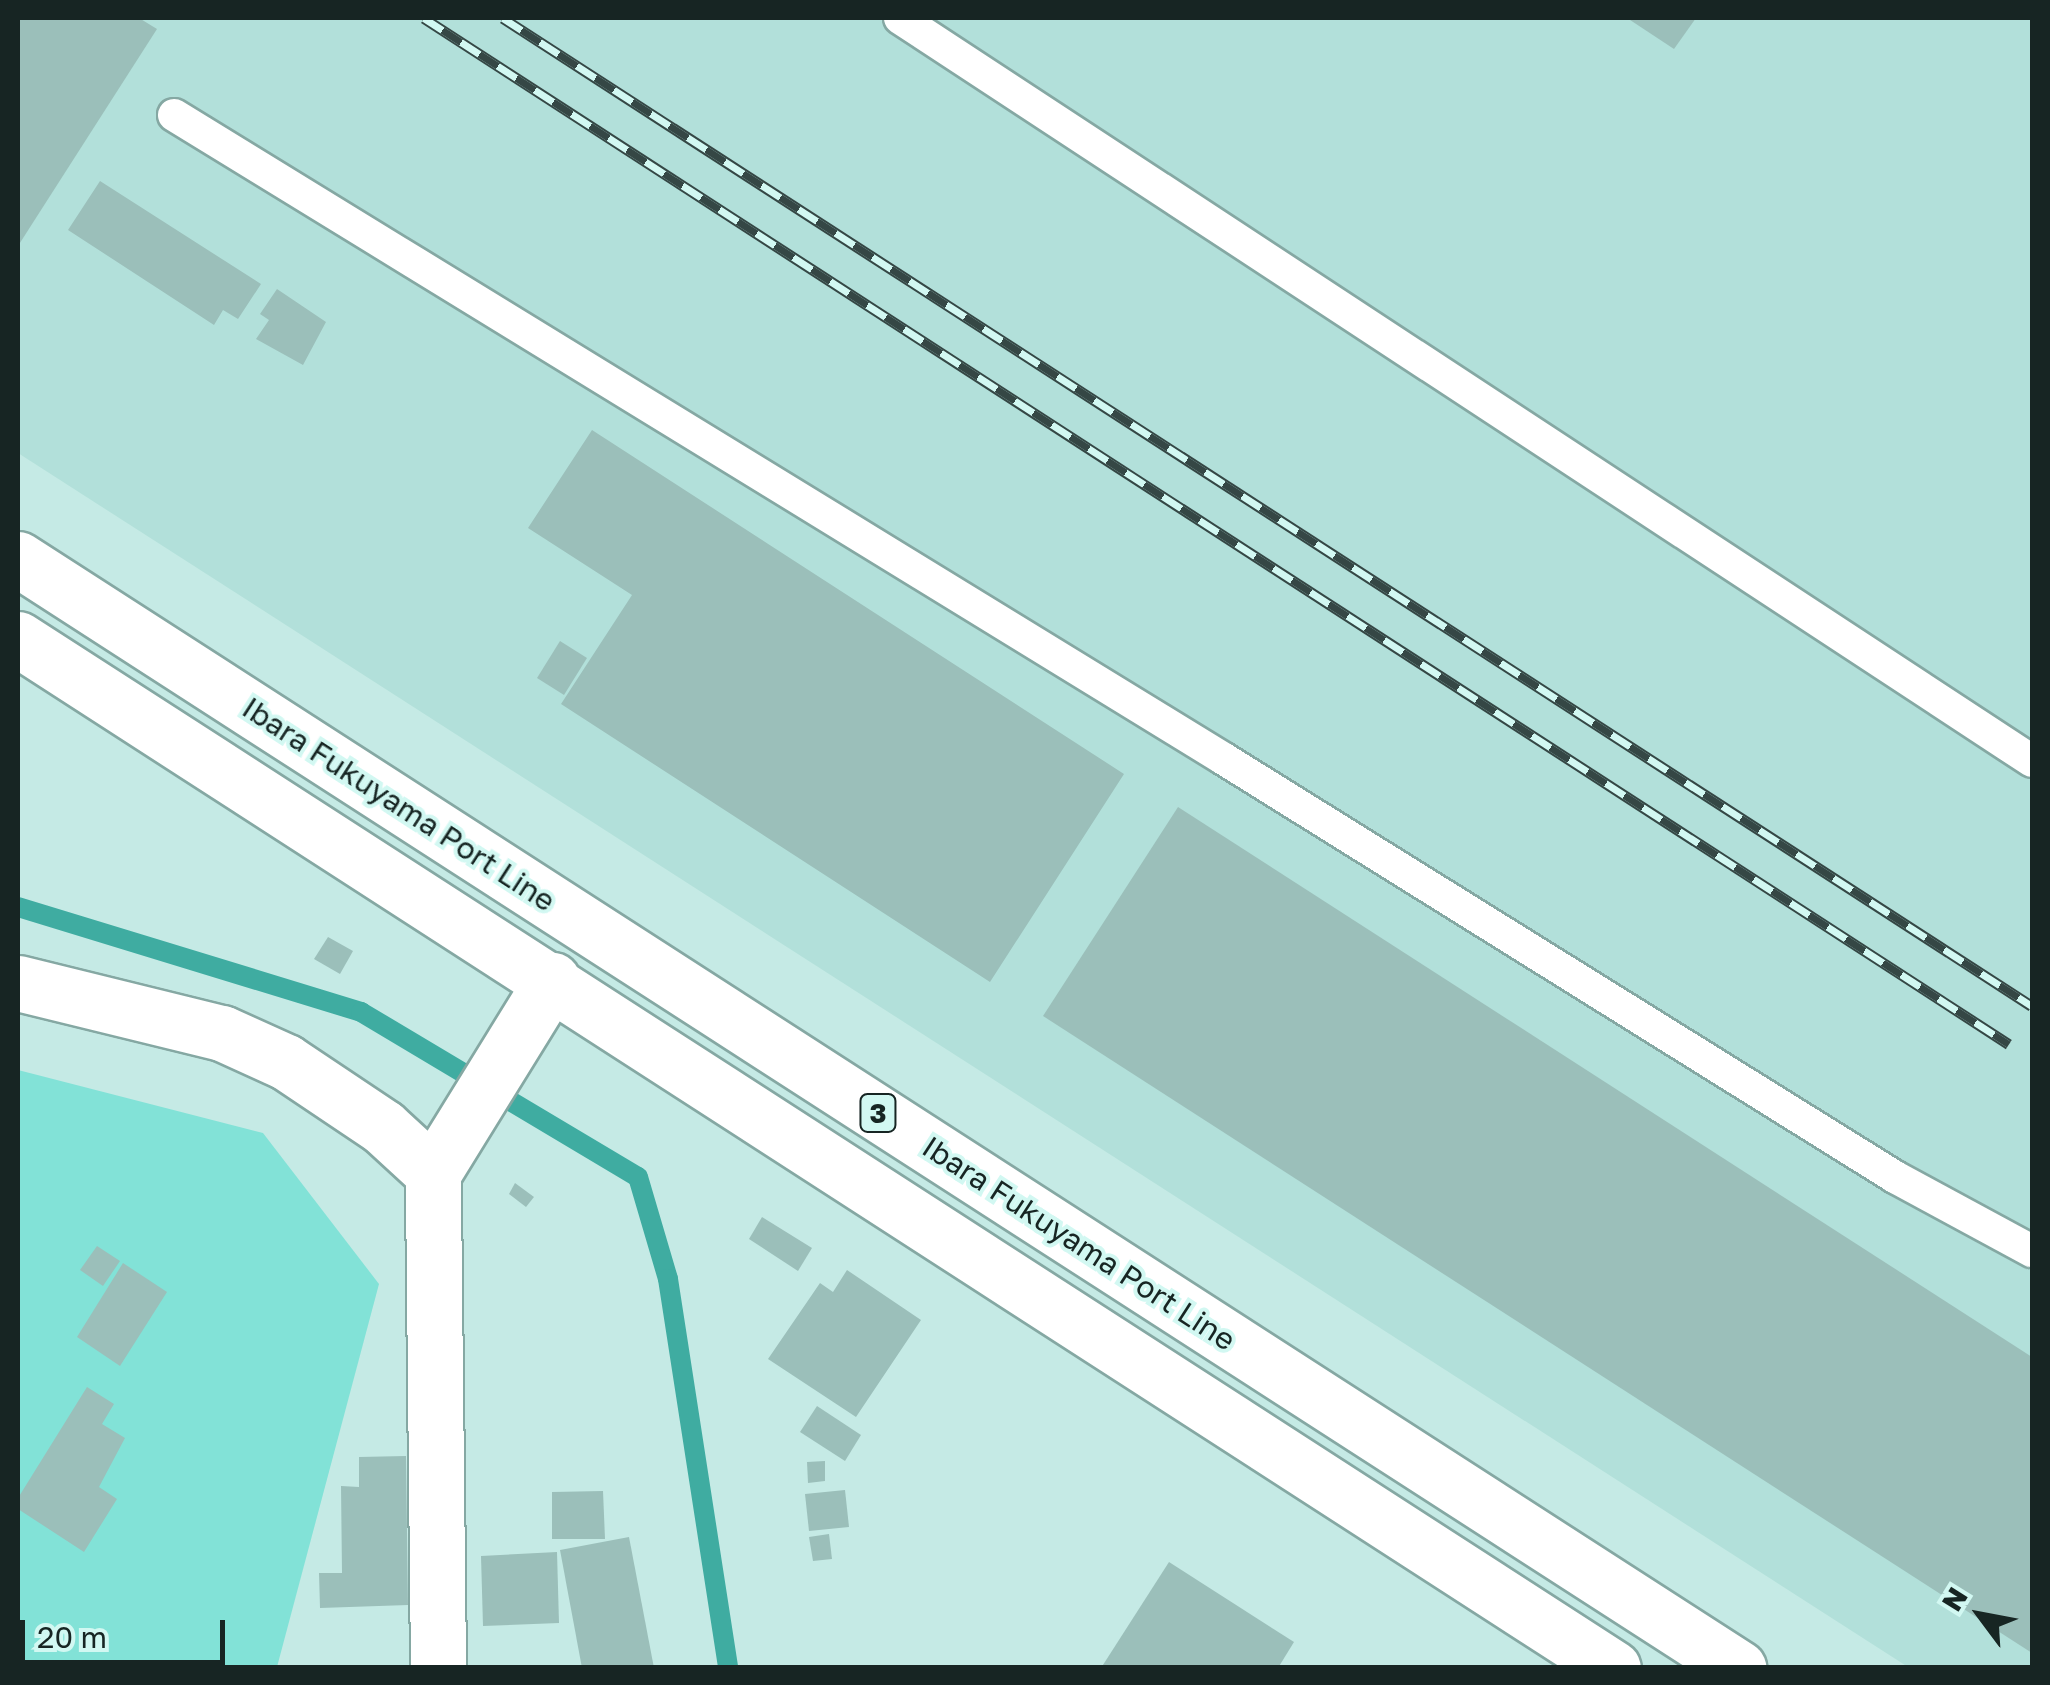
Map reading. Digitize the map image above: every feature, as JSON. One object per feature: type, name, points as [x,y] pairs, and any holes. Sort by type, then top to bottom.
[{"type":"main road","name":"Ibara Fukuyama Port Line","points":[[18,558],[1738,1668]]},
{"type":"main road","name":"3","points":[[18,639],[1613,1668]]},
{"type":"main road","points":[[438,1668],[443,1158],[552,980]]},
{"type":"main road","points":[[18,983],[222,1033],[286,1062],[383,1127],[443,1158]]},
{"type":"lane","points":[[900,18],[2032,760]]},
{"type":"lane","points":[[174,116],[1224,758],[1894,1178],[2032,1251]]},
{"type":"shaded area","points":[[18,18],[2032,18],[2032,1667],[1908,1667],[18,453]]},
{"type":"shaded area","points":[[18,1070],[263,1133],[379,1284],[277,1667],[18,1667]]},
{"type":"building","points":[[18,18],[139,18],[157,29],[18,246]]},
{"type":"building","points":[[1627,18],[1696,18],[1674,49]]},
{"type":"building","points":[[100,181],[261,284],[238,319],[223,310],[214,325],[68,230]]},
{"type":"building","points":[[277,289],[326,322],[303,365],[256,339],[269,320],[260,314]]},
{"type":"building","points":[[592,430],[1124,774],[990,982],[561,704],[632,595],[528,528]]},
{"type":"building","points":[[560,641],[587,658],[564,695],[537,678]]},
{"type":"building","points":[[1178,807],[2032,1357],[2032,1653],[1043,1016]]},
{"type":"building","points":[[328,937],[353,951],[340,974],[314,959]]},
{"type":"building","points":[[515,1183],[534,1197],[526,1207],[509,1194]]},
{"type":"building","points":[[762,1217],[812,1248],[798,1271],[749,1239]]},
{"type":"building","points":[[97,1246],[120,1261],[103,1286],[80,1270]]},
{"type":"building","points":[[123,1263],[167,1292],[120,1366],[77,1337]]},
{"type":"building","points":[[847,1270],[921,1320],[856,1417],[768,1359],[820,1283],[833,1292]]},
{"type":"building","points":[[87,1387],[114,1404],[102,1424],[125,1438],[99,1487],[117,1499],[84,1552],[18,1509],[18,1498]]},
{"type":"building","points":[[817,1406],[861,1435],[845,1461],[800,1432]]},
{"type":"building","points":[[406,1456],[408,1605],[320,1608],[319,1573],[342,1573],[341,1486],[359,1487],[359,1457]]},
{"type":"building","points":[[825,1461],[825,1481],[808,1483],[807,1462]]},
{"type":"building","points":[[845,1490],[849,1527],[809,1531],[805,1494]]},
{"type":"building","points":[[603,1491],[605,1539],[552,1539],[552,1492]]},
{"type":"building","points":[[829,1534],[832,1559],[813,1561],[809,1537]]},
{"type":"building","points":[[629,1537],[654,1668],[582,1668],[560,1550]]},
{"type":"building","points":[[557,1552],[559,1623],[483,1626],[481,1556]]},
{"type":"building","points":[[1169,1562],[1294,1642],[1278,1668],[1101,1668]]},
{"type":"waterway","points":[[18,907],[361,1012],[638,1177],[668,1279],[728,1668]]},
{"type":"railway","points":[[424,18],[2009,1044]]},
{"type":"railway","points":[[503,18],[2032,1006]]}]
